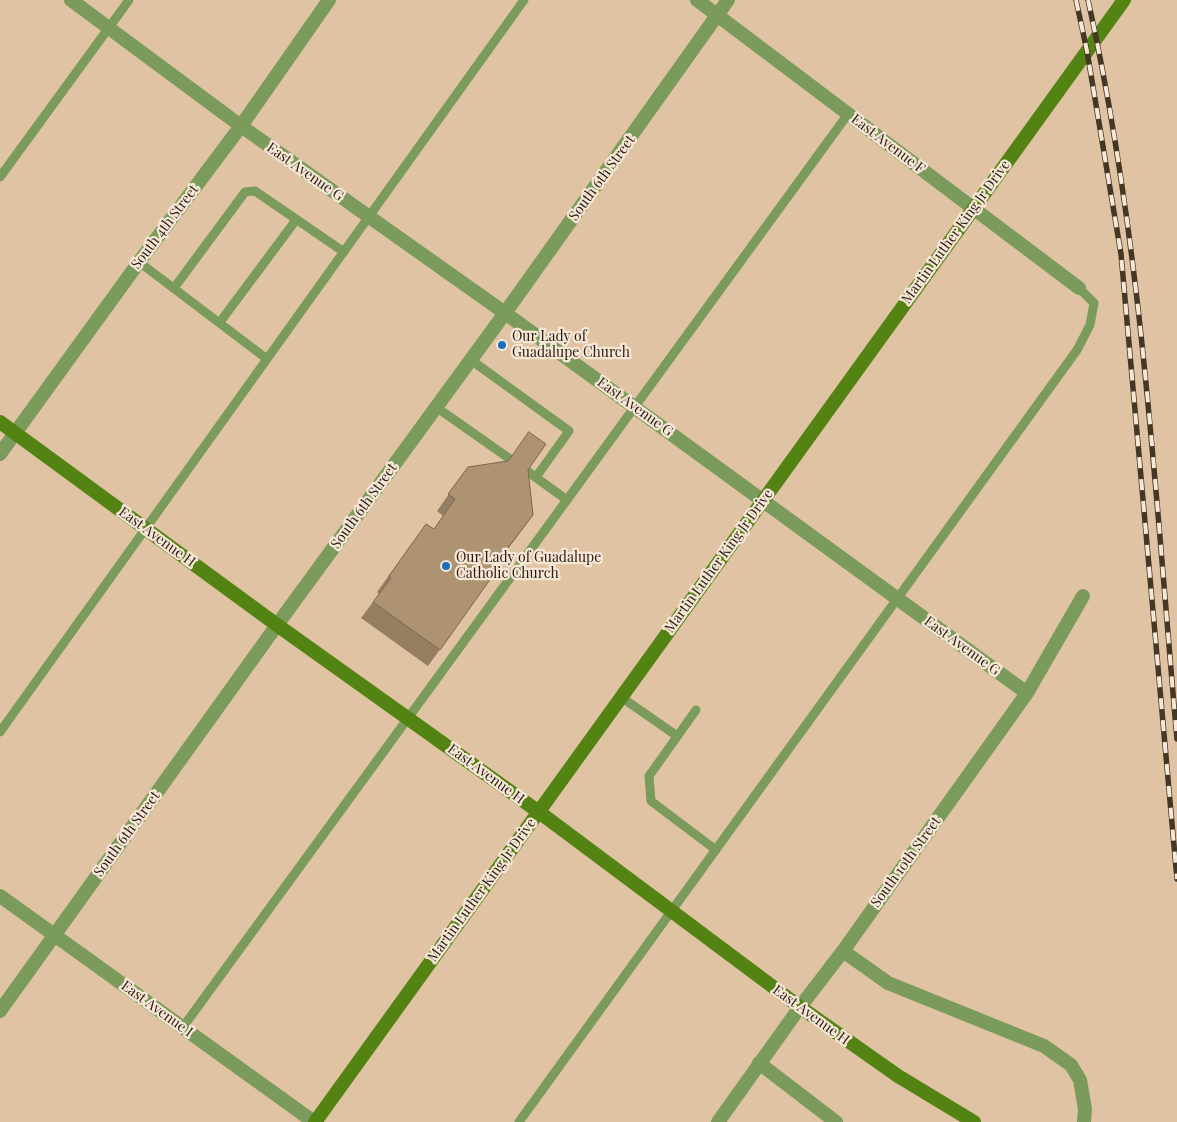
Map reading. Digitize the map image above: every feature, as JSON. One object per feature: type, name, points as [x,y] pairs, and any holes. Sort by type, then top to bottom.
[{"type":"main road","name":"Martin Luther King Jr Drive","points":[[315,1122],[1124,0]]},
{"type":"main road","name":"East Avenue H","points":[[0,422],[277,625],[538,812],[800,1007],[898,1076],[974,1122]]},
{"type":"street","name":"East Avenue G","points":[[71,0],[241,126],[505,313],[1027,693]]},
{"type":"street","name":"South 4th Street","points":[[0,454],[139,262],[241,126],[329,0]]},
{"type":"street","name":"East Avenue F","points":[[697,0],[1080,288]]},
{"type":"street","name":"South 6th Street","points":[[0,1011],[277,625],[505,313],[728,0]]},
{"type":"street","name":"South 10th Street","points":[[718,1122],[1027,693],[1084,596]]},
{"type":"street","name":"East Avenue I","points":[[0,896],[315,1122]]},
{"type":"street","points":[[842,951],[888,983],[1044,1046],[1071,1066],[1080,1080],[1085,1108],[1084,1122]]},
{"type":"street","points":[[759,1063],[836,1122]]},
{"type":"lane","points":[[0,177],[129,0]]},
{"type":"lane","points":[[0,732],[524,0]]},
{"type":"lane","points":[[183,1027],[848,114]]},
{"type":"lane","points":[[174,288],[245,192],[255,191],[344,252]]},
{"type":"lane","points":[[220,322],[296,220]]},
{"type":"lane","points":[[139,262],[267,359]]},
{"type":"lane","points":[[519,1122],[1077,350],[1090,325],[1094,303],[1080,288]]},
{"type":"lane","points":[[471,360],[570,431],[536,477]]},
{"type":"lane","points":[[436,407],[510,459]]},
{"type":"lane","points":[[527,471],[567,500]]},
{"type":"lane","points":[[621,697],[677,736]]},
{"type":"lane","points":[[696,710],[649,776],[651,802],[716,850]]},
{"type":"building","name":"Our Lady of Guadalupe Catholic Church","points":[[529,432],[546,444],[528,470],[533,515],[491,570],[494,574],[440,650],[373,602],[426,524],[434,529],[455,499],[448,494],[468,467],[508,461]]},
{"type":"railway","points":[[1076,0],[1087,51],[1121,254],[1177,879]]},
{"type":"railway","points":[[1088,0],[1122,183],[1134,275],[1145,368],[1177,739]]},
{"type":"place","name":"Our Lady of Guadalupe Church","points":[[502,345]]},
{"type":"place","name":"Our Lady of Guadalupe Catholic Church","points":[[446,566]]}]
